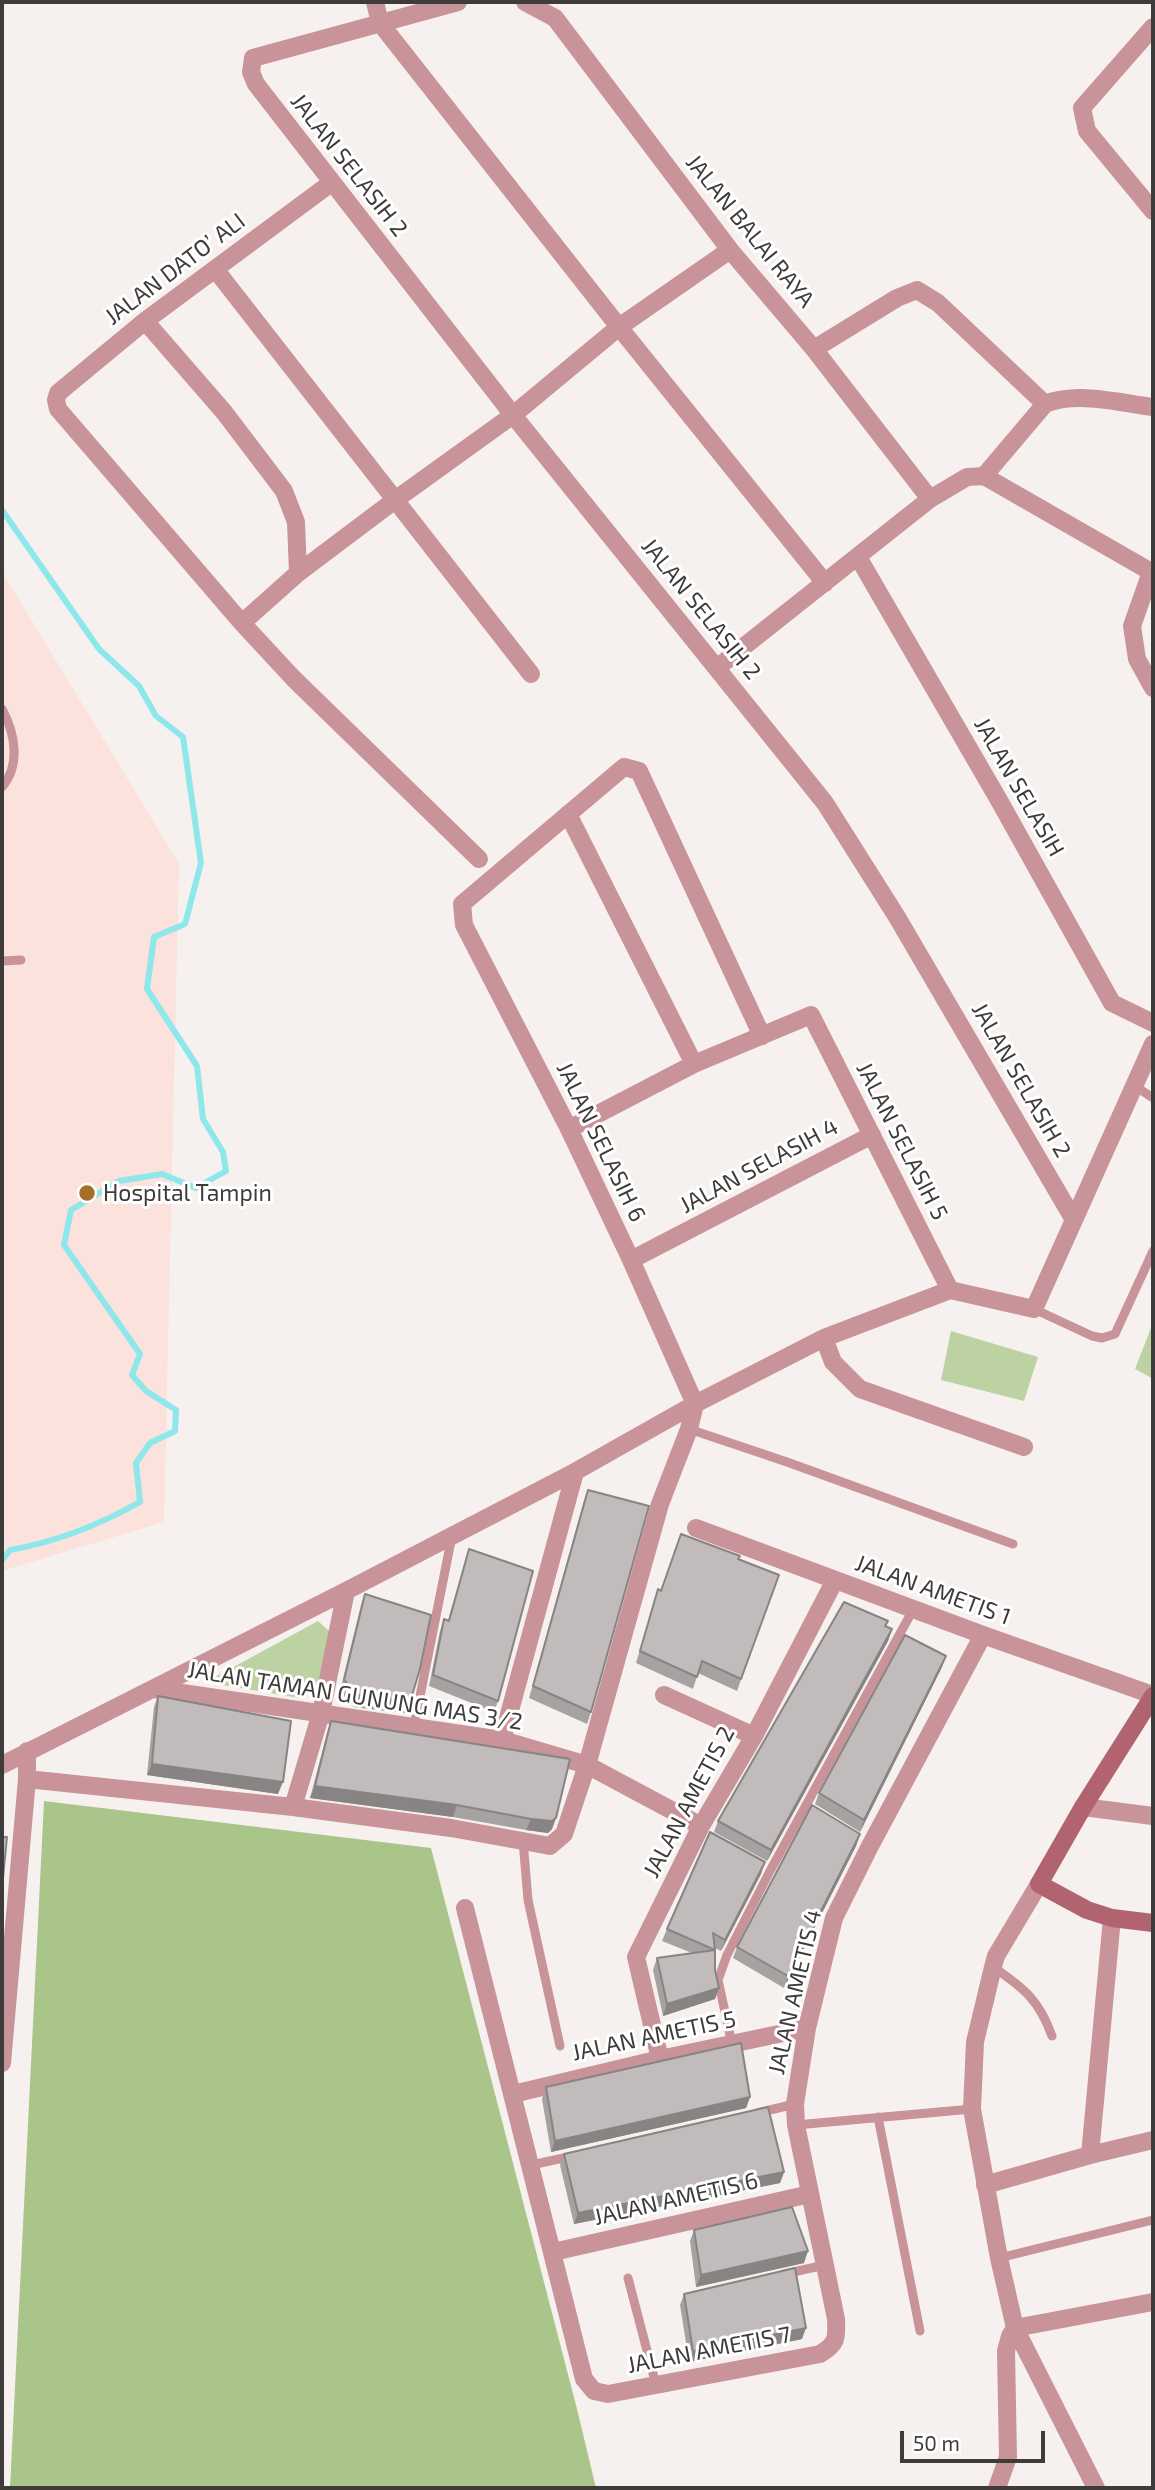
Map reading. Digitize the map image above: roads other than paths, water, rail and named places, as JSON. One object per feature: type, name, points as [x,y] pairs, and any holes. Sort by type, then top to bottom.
[{"type":"street","points":[[375,2],[380,23],[825,583]]},
{"type":"street","points":[[380,23],[458,2]]},
{"type":"street","name":"JALAN BALAI RAYA","points":[[525,2],[555,18],[730,250],[814,349],[930,499]]},
{"type":"street","name":"JALAN SELASIH 2","points":[[380,23],[253,58],[251,72],[256,84],[513,415],[825,803],[897,917],[1074,1220]]},
{"type":"street","points":[[1153,27],[1082,108],[1087,131],[1153,211]]},
{"type":"street","name":"JALAN DATO’ ALI","points":[[242,623],[58,409],[56,400],[58,393],[145,321],[331,183]]},
{"type":"street","points":[[479,859],[294,679],[242,623],[298,573],[513,415],[619,327],[730,250]]},
{"type":"street","points":[[215,269],[531,674]]},
{"type":"street","points":[[814,349],[897,298],[917,290],[938,303],[1045,404]]},
{"type":"street","points":[[145,321],[224,412],[284,491],[296,522],[298,573]]},
{"type":"street","points":[[984,476],[1045,404],[1076,398],[1153,407]]},
{"type":"street","points":[[718,667],[930,499],[967,477],[984,476],[1152,573],[1132,626],[1137,659],[1153,688]]},
{"type":"street","name":"JALAN SELASIH","points":[[858,557],[1000,802],[1112,1003],[1153,1023]]},
{"type":"street","points":[[569,1129],[694,1064],[762,1036],[639,771],[624,767],[568,814],[694,1064]]},
{"type":"street","name":"JALAN SELASIH 6","points":[[568,814],[462,904],[464,925],[569,1129],[695,1404]]},
{"type":"street","name":"JALAN SELASIH 5","points":[[762,1036],[811,1015],[950,1290]]},
{"type":"street","points":[[2,1765],[452,1536],[575,1472],[695,1404],[824,1338],[950,1290],[1034,1309],[1153,1044]]},
{"type":"street","name":"JALAN SELASIH 4","points":[[631,1260],[872,1135]]},
{"type":"street","points":[[824,1338],[833,1362],[860,1389],[1024,1447]]},
{"type":"street","points":[[27,1779],[293,1807],[451,1828],[550,1846],[564,1834],[587,1765],[660,1504],[695,1404]]},
{"type":"street","points":[[502,1740],[575,1472]]},
{"type":"street","name":"JALAN AMETIS 1","points":[[696,1528],[1153,1695]]},
{"type":"street","name":"JALAN AMETIS 2","points":[[660,2059],[636,1957],[835,1580]]},
{"type":"street","points":[[293,1807],[321,1713],[346,1591]]},
{"type":"street","name":"JALAN AMETIS 4","points":[[831,2347],[837,2335],[796,2125],[795,2104],[807,2028],[834,1918],[865,1842],[983,1635]]},
{"type":"street","name":"JALAN TAMAN GUNUNG MAS 3/2","points":[[155,1689],[502,1740],[587,1765],[703,1832]]},
{"type":"street","points":[[664,1695],[754,1736]]},
{"type":"street","points":[[1096,2488],[1015,2328],[999,2258],[972,2109],[975,2042],[996,1956],[1083,1807],[1147,1714],[1153,1695]]},
{"type":"street","points":[[2,2063],[27,1779],[27,1751]]},
{"type":"street","points":[[1083,1807],[1153,1816]]},
{"type":"street","points":[[1039,1884],[1087,1910],[1112,1918],[1153,1923]]},
{"type":"street","points":[[465,1908],[552,2252]]},
{"type":"street","points":[[1090,2155],[1112,1918]]},
{"type":"street","name":"JALAN AMETIS 5","points":[[513,2094],[807,2028]]},
{"type":"street","points":[[985,2185],[1153,2140]]},
{"type":"street","name":"JALAN AMETIS 6","points":[[552,2252],[810,2194]]},
{"type":"street","name":"JALAN AMETIS 7","points":[[552,2252],[584,2379],[594,2391],[608,2394],[820,2354],[831,2347]]},
{"type":"street","points":[[996,2487],[1007,2457],[1006,2351],[1015,2328],[1153,2302]]},
{"type":"lane","points":[[2,709],[15,744],[10,778],[2,787]]},
{"type":"lane","points":[[2,961],[20,960]]},
{"type":"lane","points":[[1135,1086],[1153,1098]]},
{"type":"lane","points":[[1034,1309],[1092,1336],[1102,1338],[1115,1334],[1153,1251]]},
{"type":"lane","points":[[688,1429],[1013,1544]]},
{"type":"lane","points":[[414,1726],[452,1536]]},
{"type":"lane","points":[[732,2044],[718,1980],[727,1955],[914,1608]]},
{"type":"lane","points":[[806,1807],[817,1813]]},
{"type":"lane","points":[[523,1841],[528,1900],[560,2046]]},
{"type":"lane","points":[[758,1865],[770,1871]]},
{"type":"lane","points":[[993,1968],[1012,1980],[1042,2011],[1052,2036]]},
{"type":"lane","points":[[742,2116],[795,2104]]},
{"type":"lane","points":[[796,2125],[972,2109]]},
{"type":"lane","points":[[878,2117],[920,2332]]},
{"type":"lane","points":[[531,2165],[584,2153]]},
{"type":"lane","points":[[999,2258],[1153,2220]]},
{"type":"lane","points":[[775,2276],[825,2265]]},
{"type":"lane","points":[[628,2278],[656,2385]]},
{"type":"waterway","points":[[2,510],[99,649],[139,686],[156,716],[183,737],[201,863],[185,924],[154,937],[147,989],[197,1066],[203,1119],[223,1152],[226,1171],[196,1188],[162,1174],[119,1181],[71,1210],[64,1245],[140,1354],[132,1375],[146,1391],[176,1410],[175,1431],[150,1443],[136,1463],[140,1502],[77,1532],[10,1550],[2,1560]]},
{"type":"place","name":"Hospital Tampin","points":[[87,1193]]}]
